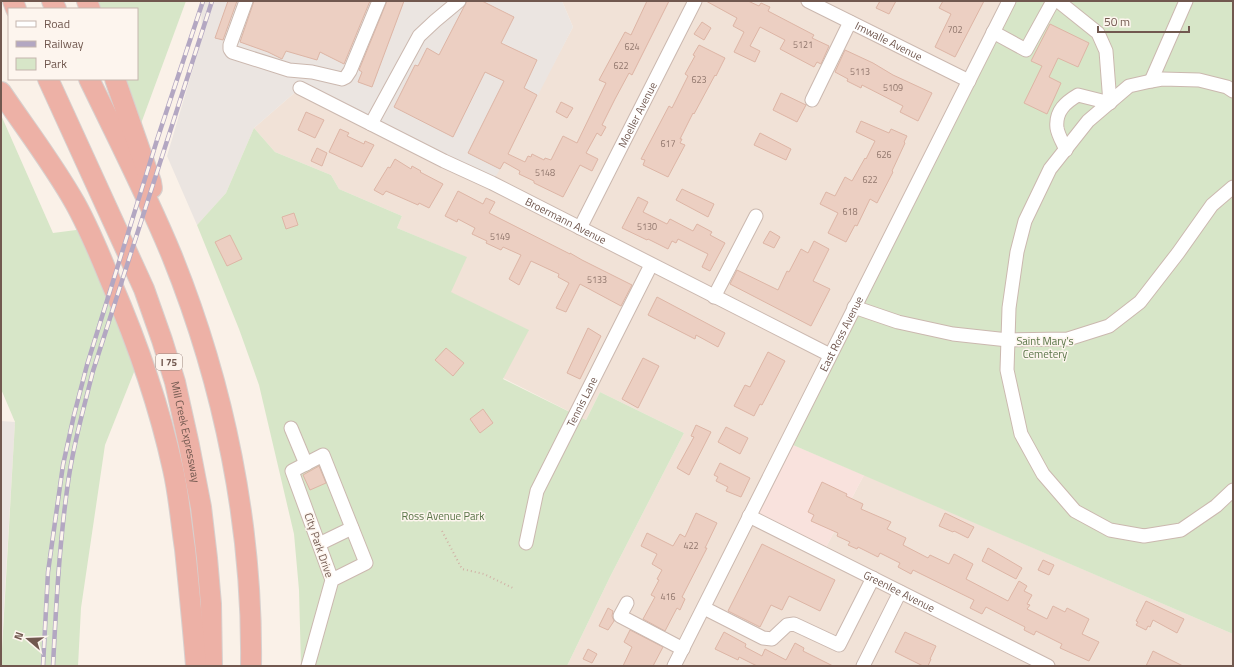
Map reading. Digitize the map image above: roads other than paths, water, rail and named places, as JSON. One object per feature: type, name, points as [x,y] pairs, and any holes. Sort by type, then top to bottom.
[{"type":"highway","name":"Mill Creek Expressway","points":[[48,80],[144,289],[175,382],[190,445],[201,507],[211,604],[212,666]]},
{"type":"highway","points":[[89,80],[152,210],[172,256],[191,308],[218,396],[228,436],[238,492],[250,603],[251,666]]},
{"type":"highway","points":[[115,80],[151,182],[152,210]]},
{"type":"highway","points":[[1,92],[60,178],[76,205],[100,255],[130,326],[145,370],[161,420],[173,470],[189,585],[196,666]]},
{"type":"street","points":[[246,1],[230,45],[232,52],[289,70],[312,72],[342,79],[346,77],[350,71],[380,1]]},
{"type":"street","points":[[371,124],[419,36],[459,1]]},
{"type":"street","name":"Moeller Avenue","points":[[580,228],[695,1]]},
{"type":"street","name":"Imwalle Avenue","points":[[808,1],[969,81]]},
{"type":"street","name":"East Ross Avenue","points":[[674,666],[1009,1]]},
{"type":"street","points":[[993,32],[1026,50],[1053,1]]},
{"type":"street","points":[[1058,1],[1098,33],[1106,51],[1110,103]]},
{"type":"street","points":[[1151,81],[1186,1]]},
{"type":"street","points":[[812,100],[850,22]]},
{"type":"street","points":[[1233,91],[1227,87],[1199,80],[1162,79],[1151,81],[1129,86],[1088,121],[1050,169],[1025,221],[1017,252],[1009,308],[1007,370],[1021,434],[1043,474],[1075,511],[1110,530],[1144,536],[1182,530],[1216,506],[1233,490]]},
{"type":"street","name":"Broermann Avenue","points":[[300,88],[444,161],[492,183],[714,297],[830,354]]},
{"type":"street","points":[[1066,150],[1057,128],[1059,113],[1066,102],[1078,95],[1110,103]]},
{"type":"street","points":[[854,307],[898,322],[954,334],[1008,340],[1068,339],[1109,326],[1140,302],[1178,253],[1212,205],[1233,187]]},
{"type":"street","points":[[714,297],[756,216]]},
{"type":"street","name":"Tennis Lane","points":[[526,543],[537,491],[651,265]]},
{"type":"street","points":[[291,428],[306,464],[323,455],[366,563],[332,580]]},
{"type":"street","name":"City Park Drive","points":[[306,464],[292,471],[332,580],[308,666]]},
{"type":"street","name":"Greenlee Avenue","points":[[750,516],[1048,666]]},
{"type":"street","points":[[319,544],[352,528]]},
{"type":"street","points":[[704,608],[762,638],[772,639],[787,624],[794,624],[839,646],[873,578]]},
{"type":"street","points":[[863,666],[900,592]]},
{"type":"street","points":[[627,603],[620,616],[682,649]]},
{"type":"railway","points":[[43,666],[48,572],[63,465],[74,415],[87,365],[157,140],[203,1]]},
{"type":"railway","points":[[53,666],[64,512],[69,475],[78,430],[93,371],[212,1]]},
{"type":"park label","name":"Saint Mary’s Cemetery","points":[[1045,347]]},
{"type":"park label","name":"Ross Avenue Park","points":[[443,516]]}]
